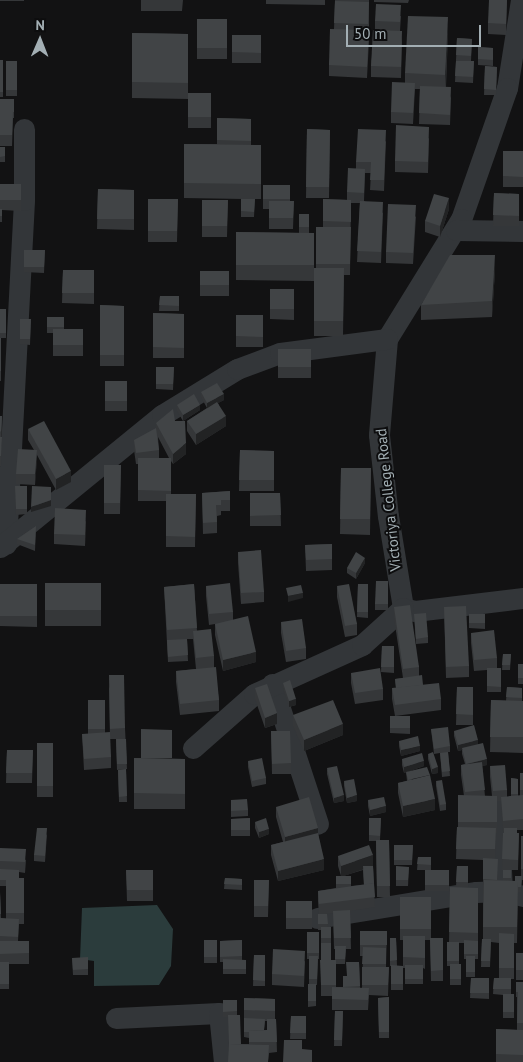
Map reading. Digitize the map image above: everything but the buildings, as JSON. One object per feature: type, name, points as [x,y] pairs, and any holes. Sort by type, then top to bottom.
[{"type":"street","name":"Victoriya College Road","points":[[403,608],[388,516],[379,435],[387,339],[456,230],[507,88],[515,22],[521,0]]},
{"type":"street","points":[[3,546],[24,200],[24,129]]},
{"type":"street","points":[[456,230],[523,231]]},
{"type":"street","points":[[3,546],[162,415],[237,369],[280,353],[387,339]]},
{"type":"street","points":[[193,748],[254,694],[272,684],[362,644],[403,608],[415,611],[523,598]]},
{"type":"street","points":[[272,684],[318,824]]},
{"type":"street","points":[[498,806],[502,891]]},
{"type":"street","points":[[317,918],[437,896],[502,891],[523,896]]},
{"type":"street","points":[[116,1018],[219,1013],[224,1062]]},
{"type":"shaded area","points":[[157,905],[173,929],[171,966],[159,985],[94,986],[94,961],[80,959],[82,908]]}]
